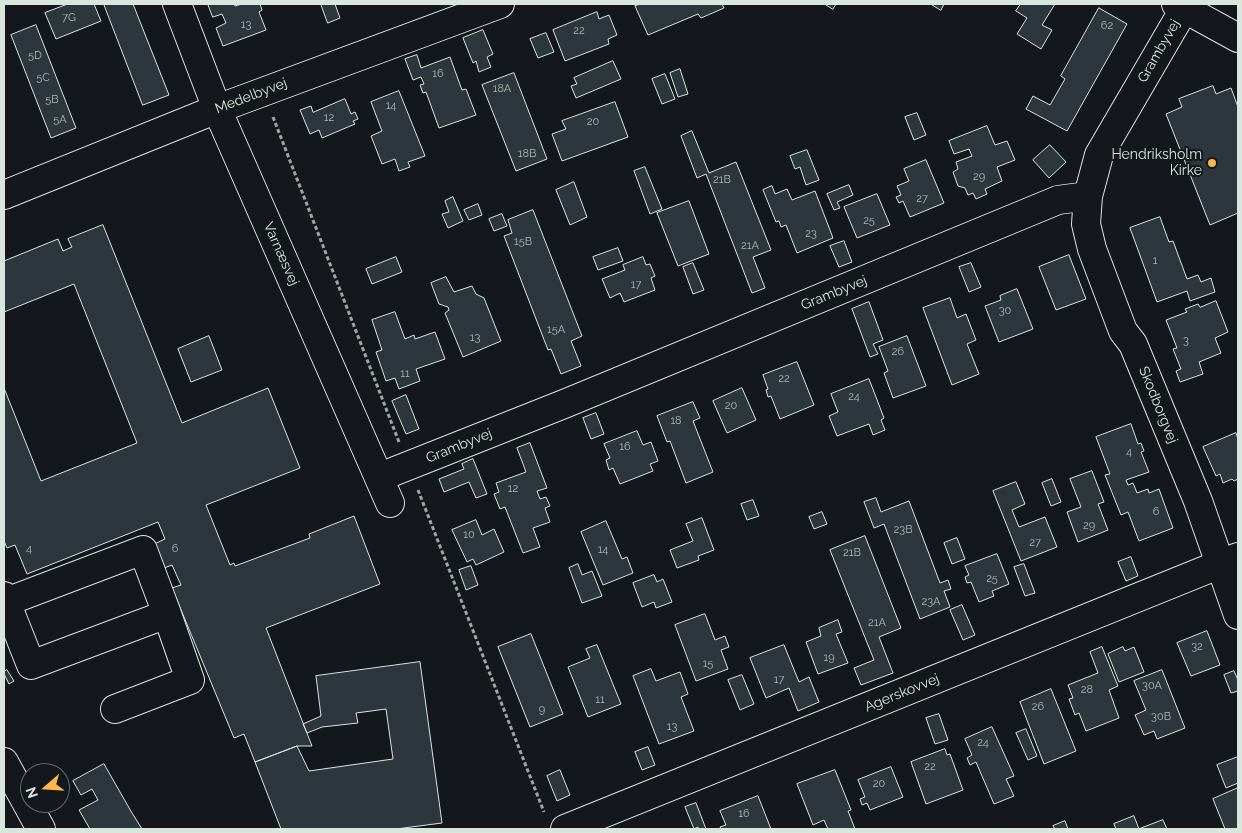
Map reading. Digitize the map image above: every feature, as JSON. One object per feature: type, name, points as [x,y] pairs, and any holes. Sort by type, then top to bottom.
[{"type":"street","name":"Varnæsvej","points":[[177,4],[217,109],[390,503]]},
{"type":"street","name":"Medelbyvej","points":[[4,194],[217,109],[500,4]]},
{"type":"street","points":[[1183,5],[1238,38]]},
{"type":"street","name":"Grambyvej","points":[[380,477],[555,408],[1058,200],[1088,196],[1099,155],[1183,5]]},
{"type":"street","name":"Skodborgvej","points":[[1088,196],[1086,224],[1101,276],[1123,330],[1133,344],[1198,501],[1229,560],[1238,614]]},
{"type":"street","points":[[115,709],[190,680],[167,614],[143,550],[5,599],[31,665],[167,614]]},
{"type":"street","name":"Agerskovvej","points":[[565,829],[1229,560]]},
{"type":"street","points":[[4,762],[41,829]]},
{"type":"building","points":[[68,4],[94,4],[101,21],[56,39],[45,13]]},
{"type":"building","points":[[104,4],[133,4],[169,95],[143,105]]},
{"type":"building","points":[[208,4],[234,4],[235,6],[260,4],[262,10],[259,12],[266,30],[223,46],[216,28],[226,23],[222,14],[213,17]]},
{"type":"building","points":[[321,4],[335,4],[340,18],[328,23]]},
{"type":"building","points":[[641,4],[722,4],[724,8],[701,18],[698,14],[648,35],[635,6]]},
{"type":"building","points":[[825,4],[836,4],[833,9]]},
{"type":"building","points":[[931,4],[944,4],[941,10]]},
{"type":"building","points":[[1021,4],[1055,4],[1042,25],[1052,30],[1041,49],[1017,34],[1027,18],[1016,11]]},
{"type":"building","points":[[1099,8],[1127,24],[1067,131],[1026,109],[1033,96],[1050,105],[1065,79],[1061,76]]},
{"type":"building","points":[[597,12],[599,19],[609,15],[617,35],[608,39],[609,44],[565,61],[553,30]]},
{"type":"building","points":[[36,25],[76,128],[51,138],[11,35]]},
{"type":"building","points":[[483,30],[493,54],[487,57],[491,67],[479,72],[476,61],[473,63],[463,38]]},
{"type":"building","points":[[546,33],[554,52],[538,58],[530,39]]},
{"type":"building","points":[[417,55],[421,68],[450,57],[462,90],[466,89],[476,115],[439,128],[426,92],[423,93],[420,85],[424,84],[421,77],[413,80],[405,59]]},
{"type":"building","points":[[613,61],[621,79],[576,98],[571,86],[577,84],[574,78]]},
{"type":"building","points":[[680,69],[688,94],[678,97],[670,73]]},
{"type":"building","points":[[514,73],[547,159],[516,171],[482,85]]},
{"type":"building","points":[[665,74],[675,99],[662,104],[652,79]]},
{"type":"building","name":"Hendriksholm Kirke","points":[[1213,86],[1216,94],[1231,88],[1238,107],[1238,213],[1210,225],[1166,114],[1182,107],[1179,99]]},
{"type":"building","points":[[399,91],[425,156],[408,162],[410,167],[399,171],[395,159],[382,164],[371,136],[382,131],[371,102]]},
{"type":"building","points":[[345,99],[351,114],[355,112],[358,119],[353,121],[355,124],[322,138],[319,130],[310,134],[300,110],[311,106],[313,112]]},
{"type":"building","points":[[615,102],[628,137],[562,161],[552,134],[566,129],[562,121]]},
{"type":"building","points":[[917,113],[926,135],[914,140],[905,117]]},
{"type":"building","points":[[987,126],[995,145],[1007,141],[1015,160],[997,167],[1002,181],[985,189],[987,194],[976,199],[973,193],[968,195],[965,188],[958,186],[953,172],[958,169],[956,162],[972,156],[969,149],[954,154],[949,141]]},
{"type":"building","points":[[692,131],[709,173],[736,162],[771,250],[753,257],[765,288],[752,293],[706,174],[697,178],[681,136]]},
{"type":"building","points":[[1050,145],[1066,162],[1049,178],[1033,160]]},
{"type":"building","points":[[807,150],[819,180],[806,185],[800,167],[795,169],[790,156]]},
{"type":"building","points":[[926,160],[944,203],[910,217],[903,201],[899,203],[896,197],[901,195],[897,186],[909,181],[904,169]]},
{"type":"building","points":[[645,167],[662,209],[650,214],[634,171]]},
{"type":"building","points":[[574,182],[587,217],[570,225],[556,190]]},
{"type":"building","points":[[849,185],[853,195],[837,202],[840,208],[834,210],[827,194]]},
{"type":"building","points":[[772,186],[775,194],[787,189],[792,200],[815,191],[833,238],[797,253],[786,225],[781,227],[779,221],[776,222],[763,190]]},
{"type":"building","points":[[877,194],[890,225],[857,238],[844,207]]},
{"type":"building","points":[[453,197],[463,221],[448,228],[442,214],[449,212],[445,201]]},
{"type":"building","points":[[689,201],[709,254],[678,266],[657,213]]},
{"type":"building","points":[[478,204],[482,215],[469,220],[464,210]]},
{"type":"building","points":[[533,210],[582,336],[571,341],[581,366],[561,374],[551,349],[548,350],[504,236],[512,233],[508,220]]},
{"type":"building","points":[[502,214],[507,226],[494,231],[489,219]]},
{"type":"building","points":[[1160,217],[1169,242],[1173,241],[1187,279],[1198,275],[1201,282],[1211,278],[1215,292],[1190,301],[1187,291],[1157,302],[1130,228]]},
{"type":"building","points":[[103,225],[182,423],[268,388],[300,468],[206,505],[230,565],[234,563],[235,566],[310,538],[309,534],[354,516],[380,584],[266,628],[312,746],[297,746],[255,762],[244,734],[234,738],[172,588],[181,585],[172,565],[159,570],[150,546],[165,539],[158,522],[27,574],[15,545],[7,548],[4,541],[4,388],[41,481],[137,443],[74,284],[4,312],[4,261],[58,239],[63,251],[72,247],[68,239]]},
{"type":"building","points":[[844,241],[852,262],[839,267],[830,246]]},
{"type":"building","points":[[618,248],[623,261],[598,270],[593,257]]},
{"type":"building","points":[[1069,255],[1086,299],[1056,310],[1039,267]]},
{"type":"building","points":[[396,257],[402,272],[372,284],[366,269]]},
{"type":"building","points":[[643,257],[646,265],[650,264],[655,276],[651,278],[655,290],[624,302],[620,293],[610,298],[602,279],[625,270],[623,265]]},
{"type":"building","points":[[693,263],[704,290],[693,294],[683,267]]},
{"type":"building","points":[[971,263],[981,287],[969,292],[959,267]]},
{"type":"building","points":[[446,277],[454,292],[472,286],[476,294],[484,298],[501,341],[463,357],[445,313],[449,310],[448,307],[439,304],[431,283]]},
{"type":"building","points":[[1017,289],[1033,329],[999,342],[985,306],[1001,300],[1000,296]]},
{"type":"building","points":[[950,298],[957,318],[966,314],[976,340],[967,344],[979,374],[952,385],[923,308]]},
{"type":"building","points":[[1216,301],[1228,332],[1215,338],[1221,353],[1199,362],[1203,374],[1180,382],[1176,371],[1181,369],[1173,349],[1177,348],[1166,320],[1187,312],[1185,309],[1198,304],[1200,307]]},
{"type":"building","points":[[869,302],[883,340],[873,344],[878,354],[870,357],[852,309]]},
{"type":"building","points":[[395,312],[405,339],[414,335],[415,339],[435,332],[445,359],[416,369],[420,381],[399,389],[395,378],[386,381],[376,352],[382,350],[372,320]]},
{"type":"building","points":[[209,336],[222,370],[191,382],[178,349]]},
{"type":"building","points":[[907,336],[926,386],[893,398],[884,373],[888,371],[879,347]]},
{"type":"building","points":[[797,362],[814,405],[780,419],[771,396],[768,397],[766,390],[768,389],[763,375]]},
{"type":"building","points":[[869,379],[884,418],[881,420],[885,430],[873,435],[869,424],[837,436],[829,416],[838,412],[831,394]]},
{"type":"building","points":[[742,388],[756,420],[727,433],[713,401]]},
{"type":"building","points":[[406,395],[419,429],[406,434],[392,401]]},
{"type":"building","points":[[693,402],[700,418],[693,421],[713,472],[686,483],[670,441],[667,442],[657,416]]},
{"type":"building","points":[[596,413],[604,434],[591,439],[583,418]]},
{"type":"building","points":[[1131,424],[1138,444],[1141,443],[1144,451],[1141,452],[1149,472],[1126,480],[1128,485],[1133,483],[1137,493],[1148,489],[1149,493],[1159,489],[1173,528],[1139,541],[1128,512],[1121,515],[1105,475],[1110,474],[1096,437]]},
{"type":"building","points":[[637,431],[643,445],[651,442],[658,461],[650,464],[653,471],[620,484],[613,468],[609,470],[606,460],[610,458],[604,444]]},
{"type":"building","points":[[1236,433],[1238,439],[1238,479],[1234,481],[1232,479],[1223,483],[1220,474],[1216,476],[1203,447]]},
{"type":"building","points":[[530,443],[547,488],[537,491],[540,499],[546,497],[550,506],[545,508],[550,522],[533,528],[540,547],[523,553],[505,507],[500,509],[494,494],[499,492],[496,483],[526,472],[517,448]]},
{"type":"building","points":[[473,459],[487,494],[476,498],[469,482],[444,492],[439,479],[464,469],[462,464]]},
{"type":"building","points":[[1092,471],[1104,502],[1098,504],[1108,530],[1078,542],[1067,512],[1081,507],[1070,479]]},
{"type":"building","points":[[1052,479],[1061,502],[1051,506],[1042,483]]},
{"type":"building","points":[[1016,482],[1025,504],[1012,510],[1019,527],[1045,517],[1057,547],[1021,561],[993,491]]},
{"type":"building","points":[[876,498],[881,512],[909,501],[940,583],[948,580],[951,589],[944,591],[950,607],[920,619],[884,524],[874,528],[864,502]]},
{"type":"building","points":[[753,500],[759,516],[747,520],[741,504]]},
{"type":"building","points":[[822,512],[827,524],[814,529],[809,517]]},
{"type":"building","points":[[702,518],[714,550],[698,556],[699,560],[677,568],[670,550],[693,541],[686,524]]},
{"type":"building","points":[[476,520],[482,535],[494,529],[504,552],[476,565],[473,559],[467,562],[452,530]]},
{"type":"building","points":[[606,521],[622,559],[627,557],[633,573],[603,585],[581,532]]},
{"type":"building","points":[[865,536],[901,628],[879,637],[893,673],[861,685],[854,668],[874,660],[830,550]]},
{"type":"building","points":[[957,538],[965,559],[952,564],[944,543]]},
{"type":"building","points":[[997,554],[1009,584],[992,591],[994,596],[979,602],[971,582],[967,583],[965,577],[969,575],[965,566]]},
{"type":"building","points":[[1131,557],[1138,576],[1126,581],[1118,562]]},
{"type":"building","points":[[578,564],[582,575],[592,571],[602,596],[582,603],[569,568]]},
{"type":"building","points":[[1024,564],[1035,593],[1025,596],[1014,567]]},
{"type":"building","points":[[471,566],[478,585],[466,590],[459,570]]},
{"type":"building","points":[[654,575],[657,582],[663,579],[672,602],[656,608],[654,602],[642,607],[633,583]]},
{"type":"building","points":[[962,605],[975,635],[963,640],[950,610]]},
{"type":"building","points":[[705,614],[715,640],[725,636],[729,647],[721,650],[728,669],[696,681],[675,625]]},
{"type":"building","points":[[838,620],[842,632],[836,634],[848,663],[818,674],[806,642],[821,636],[819,628]]},
{"type":"building","points":[[1207,631],[1220,665],[1191,676],[1177,643]]},
{"type":"building","points":[[531,634],[563,714],[530,727],[498,647]]},
{"type":"building","points":[[597,645],[621,704],[588,717],[568,667],[590,658],[586,649]]},
{"type":"building","points":[[784,645],[799,682],[809,677],[819,702],[798,711],[789,688],[766,698],[750,658]]},
{"type":"building","points":[[1102,647],[1118,686],[1109,690],[1119,718],[1086,731],[1079,713],[1075,715],[1069,699],[1073,698],[1068,685],[1098,673],[1090,652]]},
{"type":"building","points":[[1123,647],[1125,651],[1134,647],[1144,672],[1119,682],[1108,654]]},
{"type":"building","points":[[420,662],[442,823],[396,829],[281,829],[255,762],[297,746],[309,771],[393,759],[386,709],[356,713],[358,723],[322,727],[307,733],[303,724],[321,716],[316,676]]},
{"type":"building","points":[[651,669],[656,681],[680,672],[688,694],[681,697],[694,731],[659,744],[633,676]]},
{"type":"building","points":[[7,670],[14,681],[9,684],[4,674]]},
{"type":"building","points":[[1162,670],[1185,728],[1157,739],[1154,731],[1144,735],[1135,715],[1146,710],[1134,681]]},
{"type":"building","points":[[1234,671],[1238,680],[1238,691],[1231,693],[1224,675]]},
{"type":"building","points":[[742,675],[754,704],[740,710],[728,680]]},
{"type":"building","points":[[1051,689],[1076,751],[1044,764],[1020,702]]},
{"type":"building","points":[[939,714],[948,740],[935,744],[926,718]]},
{"type":"building","points":[[992,727],[1014,776],[1006,779],[1014,796],[994,804],[976,762],[970,765],[967,758],[972,755],[965,739]]},
{"type":"building","points":[[1026,729],[1037,756],[1028,760],[1016,733]]},
{"type":"building","points":[[648,747],[655,765],[642,770],[635,752]]},
{"type":"building","points":[[945,749],[947,755],[950,754],[963,790],[926,804],[911,762]]},
{"type":"building","points":[[1238,757],[1238,783],[1226,788],[1217,765]]},
{"type":"building","points":[[104,764],[142,829],[90,829],[79,810],[98,800],[92,789],[81,795],[73,781]]},
{"type":"building","points":[[891,767],[903,797],[870,810],[867,803],[862,805],[860,799],[865,797],[858,780]]},
{"type":"building","points":[[560,770],[570,795],[557,801],[547,776]]},
{"type":"building","points":[[835,770],[851,810],[848,811],[855,829],[828,829],[824,820],[813,825],[797,784]]},
{"type":"building","points":[[1238,788],[1238,829],[1225,829],[1213,799]]},
{"type":"building","points":[[758,796],[771,829],[721,829],[720,827],[726,825],[720,811]]},
{"type":"building","points":[[696,803],[706,829],[698,829],[698,827],[694,829],[685,807]]},
{"type":"building","points":[[1134,816],[1139,829],[1116,829],[1114,824]]},
{"type":"building","points":[[1163,820],[1167,829],[1139,829]]},
{"type":"building","points":[[1065,821],[1068,829],[1055,829],[1053,826]]},
{"type":"place","name":"Hendriksholm Kirke","points":[[1212,163]]}]
